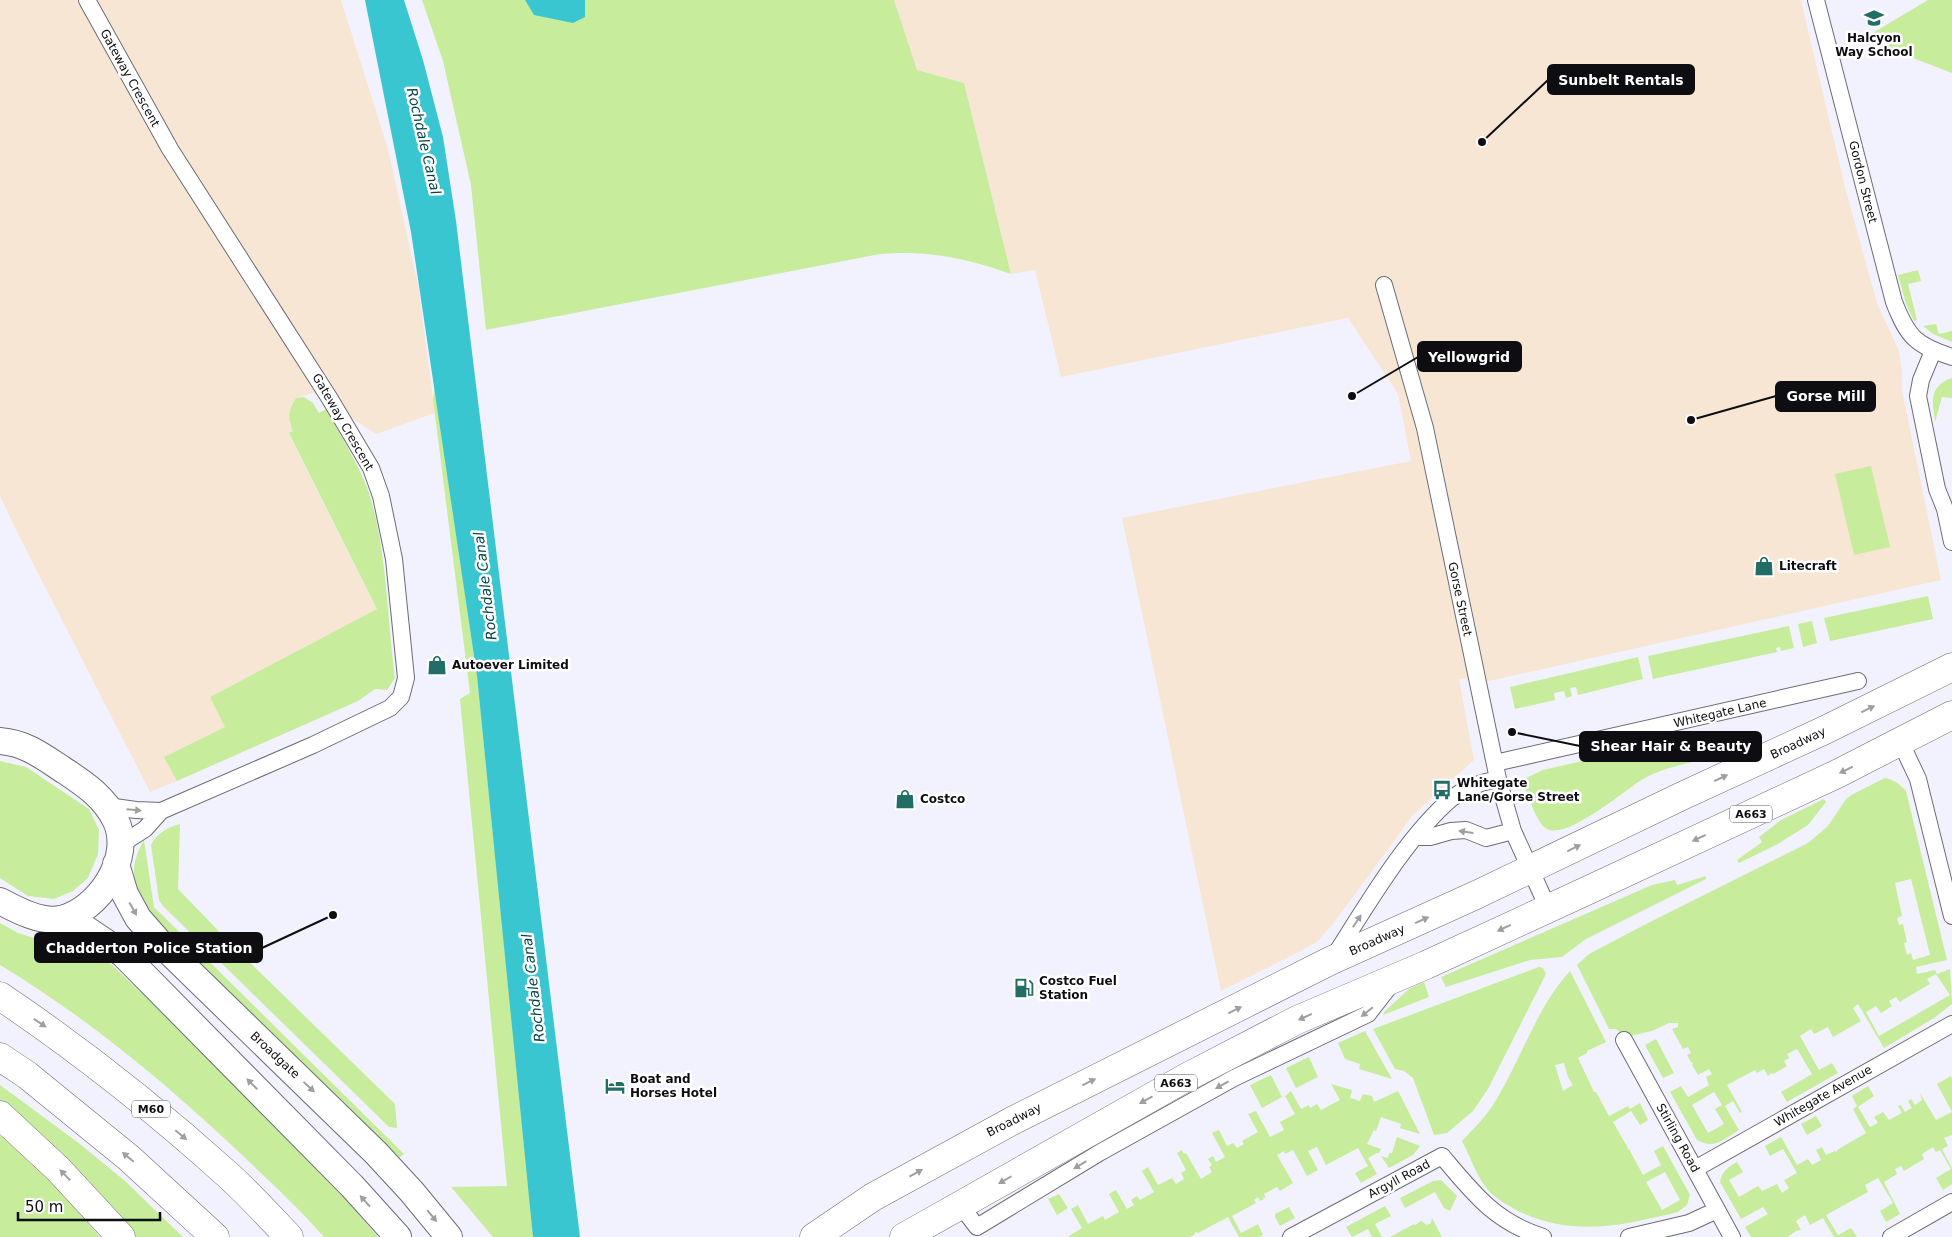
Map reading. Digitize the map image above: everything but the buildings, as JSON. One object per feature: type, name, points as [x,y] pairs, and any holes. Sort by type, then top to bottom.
[{"type":"highway","name":"Broadway","points":[[814,1237],[873,1196],[1012,1120],[1330,962],[1825,730],[1952,667]]},
{"type":"highway","name":"A663","points":[[904,1237],[969,1216],[1050,1168],[1187,1077],[1272,1033],[1839,773],[1952,716]]},
{"type":"highway","name":"M60","points":[[0,996],[54,1033],[146,1105],[229,1176],[289,1237]]},
{"type":"highway","points":[[0,1057],[27,1075],[129,1158],[215,1237]]},
{"type":"highway","points":[[0,1115],[58,1169],[121,1237]]},
{"type":"main road","name":"Broadgate","points":[[0,741],[15,742],[36,752],[92,789],[107,806],[116,821],[120,833],[118,854],[125,894],[138,918],[159,942],[370,1147],[412,1192],[449,1237]]},
{"type":"main road","points":[[60,919],[78,912],[94,902],[109,883],[118,854]]},
{"type":"main road","points":[[0,901],[14,909],[39,918],[60,919],[82,927],[123,954],[352,1186],[398,1237]]},
{"type":"street","name":"Gateway Crescent","points":[[87,0],[170,149],[330,399],[371,468],[381,496],[394,559],[406,678],[401,697],[390,708],[313,745],[161,811],[118,854]]},
{"type":"street","name":"Gordon Street","points":[[1816,0],[1894,302],[1904,326],[1916,341],[1933,351],[1952,358]]},
{"type":"street","name":"Gorse Street","points":[[1384,285],[1425,428],[1496,771],[1513,830],[1548,908]]},
{"type":"street","points":[[1933,351],[1921,380],[1918,396],[1937,489],[1945,509],[1952,542]]},
{"type":"street","name":"Whitegate Lane","points":[[1330,962],[1415,837],[1453,797],[1483,782],[1496,771],[1858,681]]},
{"type":"street","points":[[1901,743],[1918,780],[1952,916]]},
{"type":"street","name":"Gateway Crescent","points":[[107,806],[129,810],[161,811]]},
{"type":"street","points":[[1415,837],[1430,837],[1451,831],[1466,830],[1486,838],[1513,830]]},
{"type":"street","name":"Whitegate Avenue","points":[[1695,1169],[1952,1024]]},
{"type":"street","name":"Stirling Road","points":[[1624,1040],[1732,1237]]},
{"type":"street","name":"Argyll Road","points":[[1291,1237],[1442,1156],[1484,1204],[1509,1223],[1526,1232],[1543,1237]]},
{"type":"street","points":[[1891,1237],[1952,1202]]},
{"type":"street","points":[[1629,1237],[1690,1223],[1717,1210]]},
{"type":"shaded area","points":[[0,0],[341,0],[388,149],[418,285],[435,413],[376,434],[313,393],[296,398],[289,424],[293,431],[289,434],[377,609],[210,697],[226,727],[165,757],[177,781],[150,792],[0,496]]},
{"type":"shaded area","points":[[894,0],[1801,0],[1846,191],[1877,303],[1899,351],[1902,370],[1902,390],[1941,580],[1489,681],[1459,679],[1474,760],[1413,815],[1333,924],[1318,941],[1221,991],[1122,518],[1411,461],[1398,394],[1348,318],[1061,377],[1035,270],[1011,274],[964,83],[917,70]]},
{"type":"green space","points":[[422,0],[894,0],[917,70],[964,83],[1011,274],[947,256],[914,253],[880,254],[486,330],[471,185],[443,61]]},
{"type":"green space","points":[[1928,0],[1952,0],[1952,73],[1871,42],[1866,37]]},
{"type":"green space","points":[[1918,270],[1921,281],[1908,284],[1917,320],[1914,321],[1906,304],[1898,275]]},
{"type":"green space","points":[[1936,324],[1939,334],[1952,331],[1952,342],[1933,334],[1923,326]]},
{"type":"green space","points":[[1952,378],[1952,398],[1942,397],[1935,422],[1934,395],[1939,385]]},
{"type":"green space","points":[[435,388],[477,676],[534,1237],[493,1237],[451,1187],[507,1186],[460,699],[470,693],[433,399]]},
{"type":"green space","points":[[304,397],[313,403],[319,413],[326,409],[368,490],[383,559],[395,678],[387,690],[375,689],[358,701],[177,781],[164,757],[225,727],[210,697],[377,609],[289,433],[293,431],[289,418],[292,406],[296,398]]},
{"type":"green space","points":[[1871,466],[1890,547],[1854,555],[1835,474]]},
{"type":"green space","points":[[1928,596],[1933,619],[1830,641],[1824,618]]},
{"type":"green space","points":[[1812,621],[1817,643],[1803,647],[1798,624]]},
{"type":"green space","points":[[1789,626],[1794,648],[1781,651],[1780,647],[1776,648],[1777,652],[1653,679],[1648,656]]},
{"type":"green space","points":[[1638,657],[1643,679],[1578,695],[1576,687],[1570,688],[1572,696],[1566,698],[1564,691],[1554,693],[1555,700],[1515,709],[1510,687]]},
{"type":"green space","points":[[1665,742],[1676,743],[1683,762],[1696,757],[1697,761],[1669,768],[1643,779],[1596,812],[1568,827],[1556,830],[1547,829],[1539,821],[1524,785],[1524,779],[1543,770]]},
{"type":"green space","points":[[0,761],[26,767],[89,809],[99,830],[98,854],[88,878],[73,891],[54,899],[28,896],[0,878]]},
{"type":"green space","points":[[1885,778],[1896,782],[1906,791],[1947,960],[1916,967],[1917,974],[1935,970],[1937,974],[1950,969],[1952,1004],[1934,1018],[1884,1048],[1858,1004],[1853,1008],[1861,1021],[1833,1037],[1828,1027],[1814,1034],[1811,1029],[1800,1036],[1819,1070],[1832,1063],[1838,1073],[1787,1102],[1781,1092],[1812,1074],[1797,1049],[1787,1054],[1789,1058],[1784,1061],[1787,1066],[1773,1074],[1771,1073],[1768,1076],[1764,1069],[1757,1073],[1755,1070],[1727,1085],[1742,1112],[1740,1113],[1733,1101],[1725,1106],[1739,1130],[1714,1144],[1703,1143],[1697,1140],[1670,1092],[1681,1086],[1688,1097],[1709,1085],[1706,1077],[1712,1074],[1709,1069],[1698,1075],[1687,1055],[1691,1053],[1688,1047],[1683,1049],[1672,1029],[1678,1027],[1678,1023],[1669,1023],[1652,1031],[1626,1037],[1616,1029],[1609,1029],[1577,965],[1589,954],[1808,843],[1828,826],[1846,799]],"holes":[[[1911,879],[1930,955],[1913,960],[1911,953],[1907,955],[1904,943],[1907,942],[1903,924],[1899,925],[1897,918],[1902,916],[1895,883]],[[1936,974],[1950,995],[1879,1036],[1866,1012],[1876,1006],[1881,1013],[1892,1006],[1889,1001],[1896,997],[1900,1002],[1930,984],[1927,979]],[[1714,1092],[1722,1105],[1715,1109],[1724,1124],[1708,1133],[1692,1105]]]},
{"type":"green space","points":[[1824,799],[1826,802],[1808,825],[1776,845],[1739,863],[1737,860],[1762,842],[1759,837],[1781,820]]},
{"type":"green space","points":[[180,824],[178,889],[236,949],[395,1104],[397,1128],[389,1127],[163,906],[159,900],[151,845],[163,832]]},
{"type":"green space","points":[[144,840],[154,907],[404,1154],[399,1158],[335,1094],[183,951],[159,926],[146,907],[135,881],[134,866]]},
{"type":"green space","points":[[1706,876],[1706,879],[1586,939],[1562,957],[1530,960],[1446,987],[1441,977],[1652,885],[1675,880],[1677,885]]},
{"type":"green space","points":[[0,923],[18,933],[43,941],[86,948],[112,965],[193,1042],[333,1185],[378,1237],[324,1237],[241,1154],[155,1077],[64,1007],[0,965]]},
{"type":"green space","points":[[1539,967],[1543,968],[1546,974],[1488,1089],[1473,1111],[1447,1133],[1434,1135],[1413,1078],[1404,1071],[1395,1069],[1373,1029]]},
{"type":"green space","points":[[1570,971],[1606,1042],[1587,1051],[1587,1053],[1578,1058],[1594,1092],[1596,1092],[1609,1116],[1628,1106],[1630,1109],[1640,1103],[1648,1120],[1640,1125],[1631,1111],[1613,1122],[1628,1148],[1627,1150],[1629,1149],[1643,1175],[1661,1165],[1654,1151],[1663,1146],[1690,1195],[1687,1205],[1678,1212],[1617,1225],[1578,1226],[1558,1224],[1518,1211],[1490,1192],[1480,1178],[1462,1141],[1492,1106],[1538,1017],[1558,985]],"holes":[[[1564,1063],[1568,1077],[1573,1085],[1563,1091],[1555,1065]],[[1665,1172],[1680,1200],[1662,1210],[1646,1182]]]},
{"type":"green space","points":[[1424,982],[1429,997],[1383,1015],[1409,989]]},
{"type":"green space","points":[[1365,1031],[1392,1079],[1359,1069],[1360,1064],[1345,1059],[1338,1043]]},
{"type":"green space","points":[[1656,1039],[1674,1073],[1663,1078],[1645,1045]]},
{"type":"green space","points":[[1309,1057],[1318,1077],[1296,1088],[1286,1068]]},
{"type":"green space","points":[[1271,1075],[1282,1097],[1262,1108],[1250,1085]]},
{"type":"green space","points":[[1951,1076],[1952,1079],[1952,1112],[1937,1084]]},
{"type":"green space","points":[[1331,1084],[1352,1090],[1350,1098],[1360,1101],[1363,1094],[1372,1096],[1374,1102],[1398,1091],[1420,1134],[1400,1128],[1401,1124],[1381,1117],[1376,1131],[1374,1130],[1367,1144],[1381,1149],[1379,1153],[1368,1158],[1377,1174],[1361,1183],[1355,1173],[1368,1166],[1358,1148],[1326,1165],[1317,1147],[1308,1151],[1318,1170],[1307,1176],[1293,1150],[1285,1154],[1284,1151],[1277,1155],[1293,1183],[1280,1191],[1277,1187],[1264,1194],[1266,1198],[1263,1197],[1264,1199],[1260,1201],[1258,1197],[1254,1200],[1256,1203],[1232,1216],[1241,1233],[1258,1224],[1263,1235],[1259,1237],[1239,1237],[1228,1217],[1198,1233],[1195,1232],[1190,1237],[1069,1237],[1082,1228],[1071,1209],[1078,1205],[1088,1224],[1103,1216],[1105,1220],[1119,1212],[1109,1194],[1116,1190],[1127,1209],[1134,1205],[1131,1200],[1137,1196],[1140,1200],[1154,1192],[1142,1171],[1148,1167],[1158,1185],[1172,1178],[1176,1184],[1184,1179],[1181,1173],[1186,1170],[1177,1153],[1182,1150],[1184,1154],[1186,1153],[1201,1179],[1212,1172],[1209,1167],[1212,1165],[1208,1159],[1213,1156],[1216,1162],[1225,1157],[1212,1133],[1219,1130],[1227,1146],[1233,1143],[1237,1148],[1244,1144],[1242,1141],[1258,1132],[1248,1114],[1256,1111],[1270,1137],[1284,1130],[1280,1122],[1295,1114],[1285,1096],[1291,1091],[1301,1109],[1309,1105],[1310,1108],[1317,1104],[1321,1110],[1340,1100]]},
{"type":"green space","points":[[0,1085],[80,1144],[125,1181],[183,1237],[136,1237],[111,1205],[52,1145],[0,1101]]},
{"type":"green space","points":[[1868,1086],[1874,1096],[1858,1107],[1870,1127],[1878,1123],[1874,1117],[1883,1112],[1889,1120],[1902,1113],[1898,1106],[1901,1105],[1905,1112],[1912,1108],[1908,1101],[1911,1099],[1915,1105],[1922,1100],[1920,1093],[1936,1120],[1952,1112],[1952,1135],[1944,1138],[1948,1146],[1942,1149],[1952,1168],[1952,1184],[1943,1190],[1936,1178],[1951,1169],[1940,1150],[1936,1152],[1933,1147],[1922,1154],[1924,1159],[1904,1171],[1901,1166],[1895,1169],[1897,1174],[1884,1182],[1900,1214],[1886,1222],[1880,1211],[1893,1203],[1878,1178],[1865,1185],[1868,1192],[1826,1215],[1838,1235],[1851,1228],[1857,1237],[1834,1237],[1823,1218],[1810,1225],[1805,1215],[1796,1221],[1801,1230],[1788,1237],[1751,1237],[1745,1227],[1768,1214],[1763,1207],[1741,1219],[1720,1182],[1726,1170],[1737,1162],[1743,1172],[1729,1180],[1739,1197],[1758,1186],[1762,1191],[1777,1184],[1782,1193],[1789,1188],[1784,1180],[1797,1173],[1783,1149],[1770,1156],[1765,1146],[1781,1137],[1797,1165],[1808,1159],[1812,1165],[1821,1160],[1816,1150],[1822,1147],[1826,1155],[1837,1152],[1837,1150],[1866,1133],[1853,1109],[1857,1106],[1852,1096]]},
{"type":"green space","points":[[1816,1116],[1822,1126],[1807,1135],[1801,1124]]},
{"type":"green space","points":[[0,1135],[48,1177],[100,1237],[0,1237]]},
{"type":"green space","points":[[1397,1137],[1420,1146],[1413,1155],[1389,1168],[1381,1156],[1388,1158],[1389,1153],[1392,1153]]},
{"type":"green space","points":[[1441,1180],[1457,1196],[1450,1211],[1444,1208],[1435,1192],[1405,1208],[1400,1198],[1433,1181]]},
{"type":"green space","points":[[1059,1194],[1068,1208],[1057,1215],[1048,1199]]},
{"type":"green space","points":[[1385,1206],[1391,1216],[1375,1224],[1382,1237],[1372,1237],[1368,1229],[1352,1237],[1346,1227]]},
{"type":"green space","points":[[1289,1207],[1295,1218],[1280,1226],[1275,1214]]},
{"type":"green space","points":[[1432,1218],[1442,1237],[1390,1237],[1421,1221],[1427,1225],[1431,1223]]},
{"type":"water","name":"Rochdale Canal","points":[[365,0],[404,0],[423,60],[443,137],[456,221],[580,1237],[533,1237],[477,676],[411,232]]},
{"type":"water","points":[[525,0],[585,0],[585,17],[573,23],[534,15]]},
{"type":"place","name":"Halcyon Way School","points":[[1874,18]]},
{"type":"place","name":"Sunbelt Rentals","points":[[1482,142]]},
{"type":"place","name":"Yellowgrid","points":[[1352,396]]},
{"type":"place","name":"Gorse Mill","points":[[1691,420]]},
{"type":"place","name":"Litecraft","points":[[1764,566]]},
{"type":"place","name":"Autoever Limited","points":[[437,665]]},
{"type":"place","name":"Shear Hair & Beauty","points":[[1512,732]]},
{"type":"place","name":"Whitegate Lane/Gorse Street","points":[[1442,790]]},
{"type":"place","name":"Costco","points":[[905,799]]},
{"type":"place","name":"Chadderton Police Station","points":[[333,915]]},
{"type":"place","name":"Costco Fuel Station","points":[[1024,988]]},
{"type":"place","name":"Boat and Horses Hotel","points":[[615,1086]]}]
